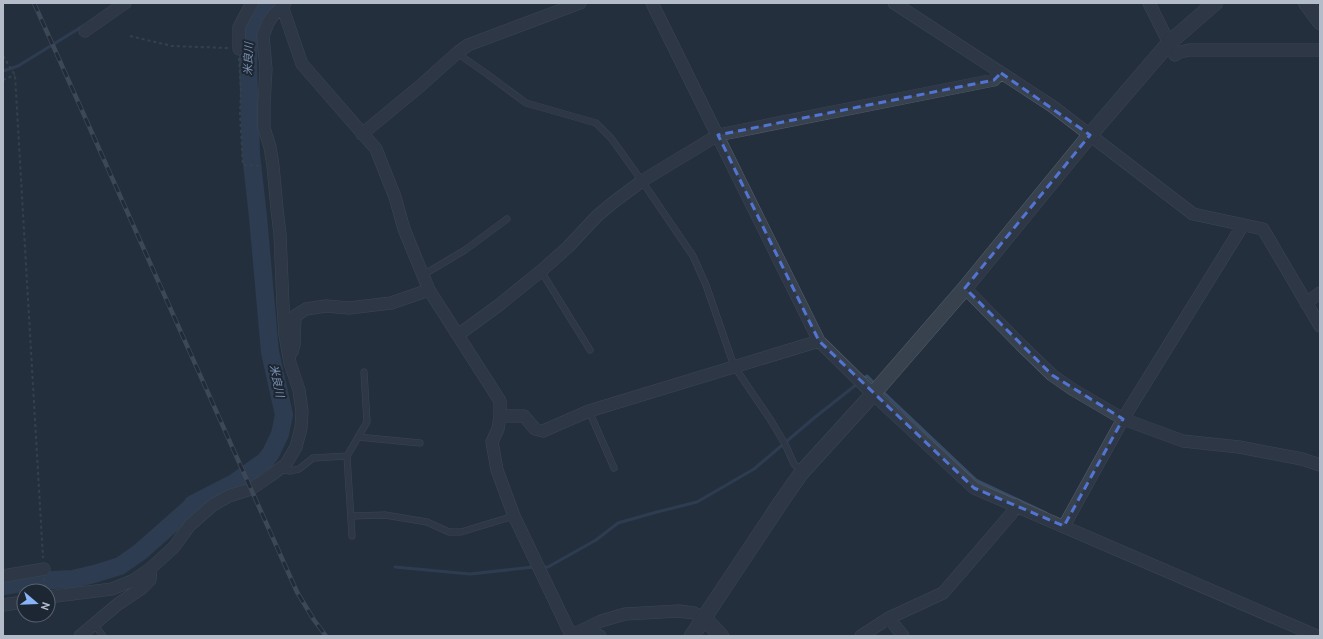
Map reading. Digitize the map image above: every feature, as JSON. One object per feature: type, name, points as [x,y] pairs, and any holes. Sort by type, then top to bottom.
[{"type":"street","points":[[85,31],[125,3]]},
{"type":"street","points":[[239,48],[239,27],[252,3]]},
{"type":"street","points":[[362,134],[419,87],[456,53],[468,45],[580,3]]},
{"type":"street","points":[[652,3],[819,341],[874,394],[974,488],[1317,636]]},
{"type":"street","points":[[894,3],[1052,106],[1193,214],[1262,229],[1320,326]]},
{"type":"street","points":[[1149,3],[1175,55],[1189,50],[1320,50]]},
{"type":"street","points":[[692,636],[772,514],[802,472],[874,394],[964,288],[1090,135],[1169,43],[1215,3]]},
{"type":"street","points":[[1306,3],[1320,22]]},
{"type":"street","points":[[56,596],[112,589],[134,580],[151,568],[174,547],[190,525],[213,506],[230,496],[251,489],[286,464],[296,447],[301,428],[302,411],[300,390],[290,363],[283,306],[280,234],[273,166],[270,147],[264,128],[266,69],[263,36],[268,23],[283,5],[302,64],[376,149],[395,197],[404,229],[429,290],[500,401],[498,429],[492,442],[497,470],[514,516],[571,636],[601,621],[625,614],[679,610],[694,613],[704,618],[721,636]]},
{"type":"street","points":[[458,335],[499,305],[541,271],[568,247],[597,216],[615,200],[642,181],[718,135],[994,80],[1001,73]]},
{"type":"street","points":[[1064,526],[1123,419],[1243,225]]},
{"type":"street","points":[[964,288],[1052,375],[1072,389],[1123,419],[1183,441],[1239,447],[1302,458],[1320,465]]},
{"type":"street","points":[[290,363],[294,345],[296,316],[306,309],[326,306],[349,308],[391,303],[429,290]]},
{"type":"street","points":[[1306,303],[1320,293]]},
{"type":"street","points":[[500,416],[524,416],[535,429],[543,431],[589,411],[819,341]]},
{"type":"street","points":[[861,636],[889,618],[944,593],[991,538],[1016,505]]},
{"type":"street","points":[[3,576],[44,568]]},
{"type":"street","points":[[80,636],[118,604],[142,588],[150,580],[151,568]]},
{"type":"street","points":[[3,605],[16,603]]},
{"type":"street","points":[[889,618],[903,636]]},
{"type":"street","points":[[586,629],[600,636]]},
{"type":"lane","points":[[456,53],[526,103],[596,123],[611,138],[693,256],[706,285],[734,366],[774,426],[785,444],[794,464],[802,472]]},
{"type":"lane","points":[[423,275],[465,250],[506,219]]},
{"type":"lane","points":[[541,271],[590,350]]},
{"type":"lane","points":[[352,536],[347,456],[367,422],[364,372]]},
{"type":"lane","points":[[589,411],[614,468]]},
{"type":"lane","points":[[358,437],[420,443]]},
{"type":"lane","points":[[279,469],[290,471],[299,469],[313,458],[347,456]]},
{"type":"lane","points":[[351,516],[385,515],[428,522],[449,532],[461,532],[514,516]]},
{"type":"lane","points":[[94,624],[103,636]]},
{"type":"path","points":[[130,36],[172,46],[239,48],[241,90],[240,114],[243,165],[273,166]]},
{"type":"path","points":[[3,56],[15,75],[45,583]]},
{"type":"path","points":[[3,80],[15,75]]},
{"type":"highlighted area","points":[[1001,73],[1090,135],[965,288],[1052,375],[1123,419],[1064,526],[974,488],[819,341],[718,135],[994,80]]},
{"type":"waterway","name":"米良川","points":[[3,586],[33,581],[73,579],[120,566],[140,552],[193,504],[234,483],[265,461],[271,453],[280,434],[284,415],[270,352],[251,154],[248,61],[250,29],[266,3]]},
{"type":"waterway","points":[[3,71],[18,66],[83,26]]},
{"type":"waterway","points":[[863,379],[867,376],[875,384]]},
{"type":"waterway","points":[[542,567],[548,567],[596,540],[618,523],[697,502],[754,469],[857,384]]},
{"type":"waterway","points":[[882,391],[976,480],[1046,513]]},
{"type":"waterway","points":[[395,567],[470,574],[534,567]]},
{"type":"railway","points":[[34,3],[297,592],[314,620],[326,636]]}]
